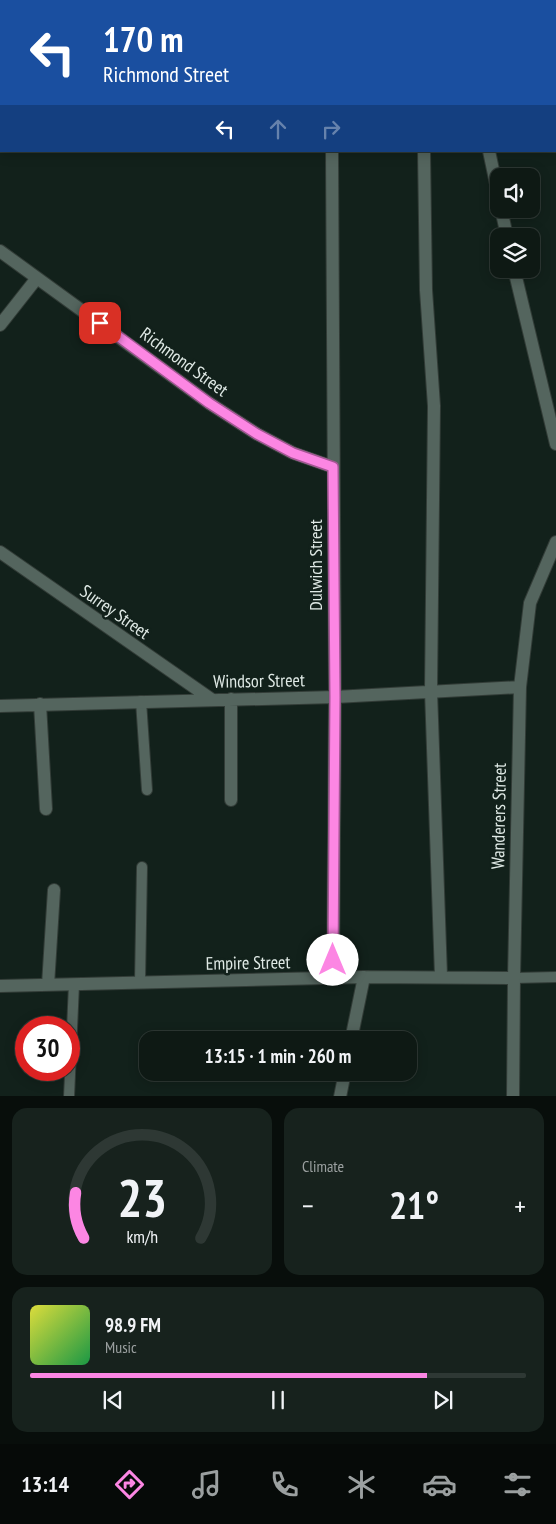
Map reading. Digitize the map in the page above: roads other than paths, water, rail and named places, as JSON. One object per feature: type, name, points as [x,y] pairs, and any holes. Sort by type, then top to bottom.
[{"type":"street","name":"Dulwich Street","points":[[332,152],[335,697],[333,979]]},
{"type":"street","points":[[424,152],[426,290],[434,406],[431,691],[441,976]]},
{"type":"street","points":[[489,152],[493,168]]},
{"type":"street","name":"Richmond Street","points":[[0,251],[209,403],[257,434],[293,453],[333,467]]},
{"type":"street","points":[[0,325],[37,278]]},
{"type":"street","points":[[516,278],[556,444]]},
{"type":"street","name":"Wanderers Street","points":[[513,1096],[520,686],[530,603],[546,561],[556,542]]},
{"type":"street","name":"Surrey Street","points":[[0,552],[211,700]]},
{"type":"street","name":"Windsor Street","points":[[0,706],[335,697],[520,686]]},
{"type":"street","points":[[230,699],[231,800]]},
{"type":"street","points":[[40,704],[46,809]]},
{"type":"street","points":[[48,985],[54,890]]},
{"type":"street","name":"Empire Street","points":[[0,986],[364,977],[441,976],[514,978]]},
{"type":"street","points":[[353,1031],[364,977]]},
{"type":"street","points":[[340,1096],[343,1081]]},
{"type":"lane","points":[[141,701],[147,790]]},
{"type":"lane","points":[[140,982],[142,867]]},
{"type":"lane","name":"Empire Street","points":[[514,978],[556,977]]},
{"type":"lane","points":[[69,1096],[74,984]]}]
